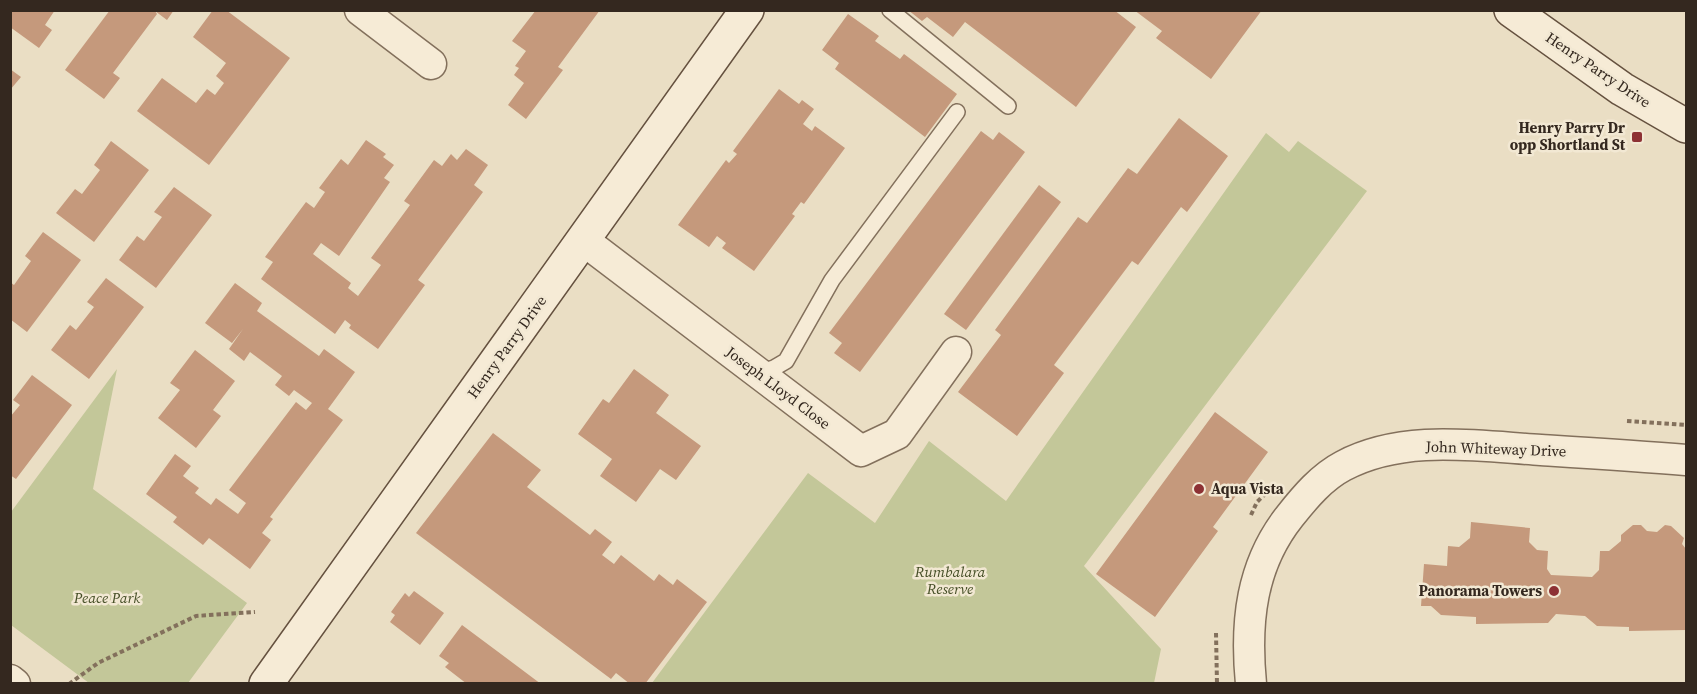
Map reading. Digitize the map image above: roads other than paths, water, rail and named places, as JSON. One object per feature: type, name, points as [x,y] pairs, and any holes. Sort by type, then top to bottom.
[{"type":"main road","name":"Henry Parry Drive","points":[[266,684],[747,10]]},
{"type":"main road","name":"Henry Parry Drive","points":[[1511,10],[1622,89],[1686,126]]},
{"type":"street","points":[[360,10],[431,64]]},
{"type":"street","name":"Joseph Lloyd Close","points":[[583,240],[861,451],[897,434],[956,352]]},
{"type":"street","name":"John Whiteway Drive","points":[[1251,684],[1248,616],[1258,571],[1280,529],[1308,494],[1342,466],[1379,452],[1426,444],[1686,460]]},
{"type":"street","points":[[10,680],[15,684]]},
{"type":"lane","points":[[890,10],[1008,106]]},
{"type":"lane","points":[[758,373],[786,361],[832,280],[957,112]]},
{"type":"place","name":"Henry Parry Dr opp Shortland St","points":[[1637,137]]},
{"type":"place","name":"Aqua Vista","points":[[1199,489]]},
{"type":"place","name":"Panorama Towers","points":[[1554,591]]},
{"type":"park label","name":"Rumbalara Reserve","points":[[950,580]]},
{"type":"park label","name":"Peace Park","points":[[107,598]]}]
